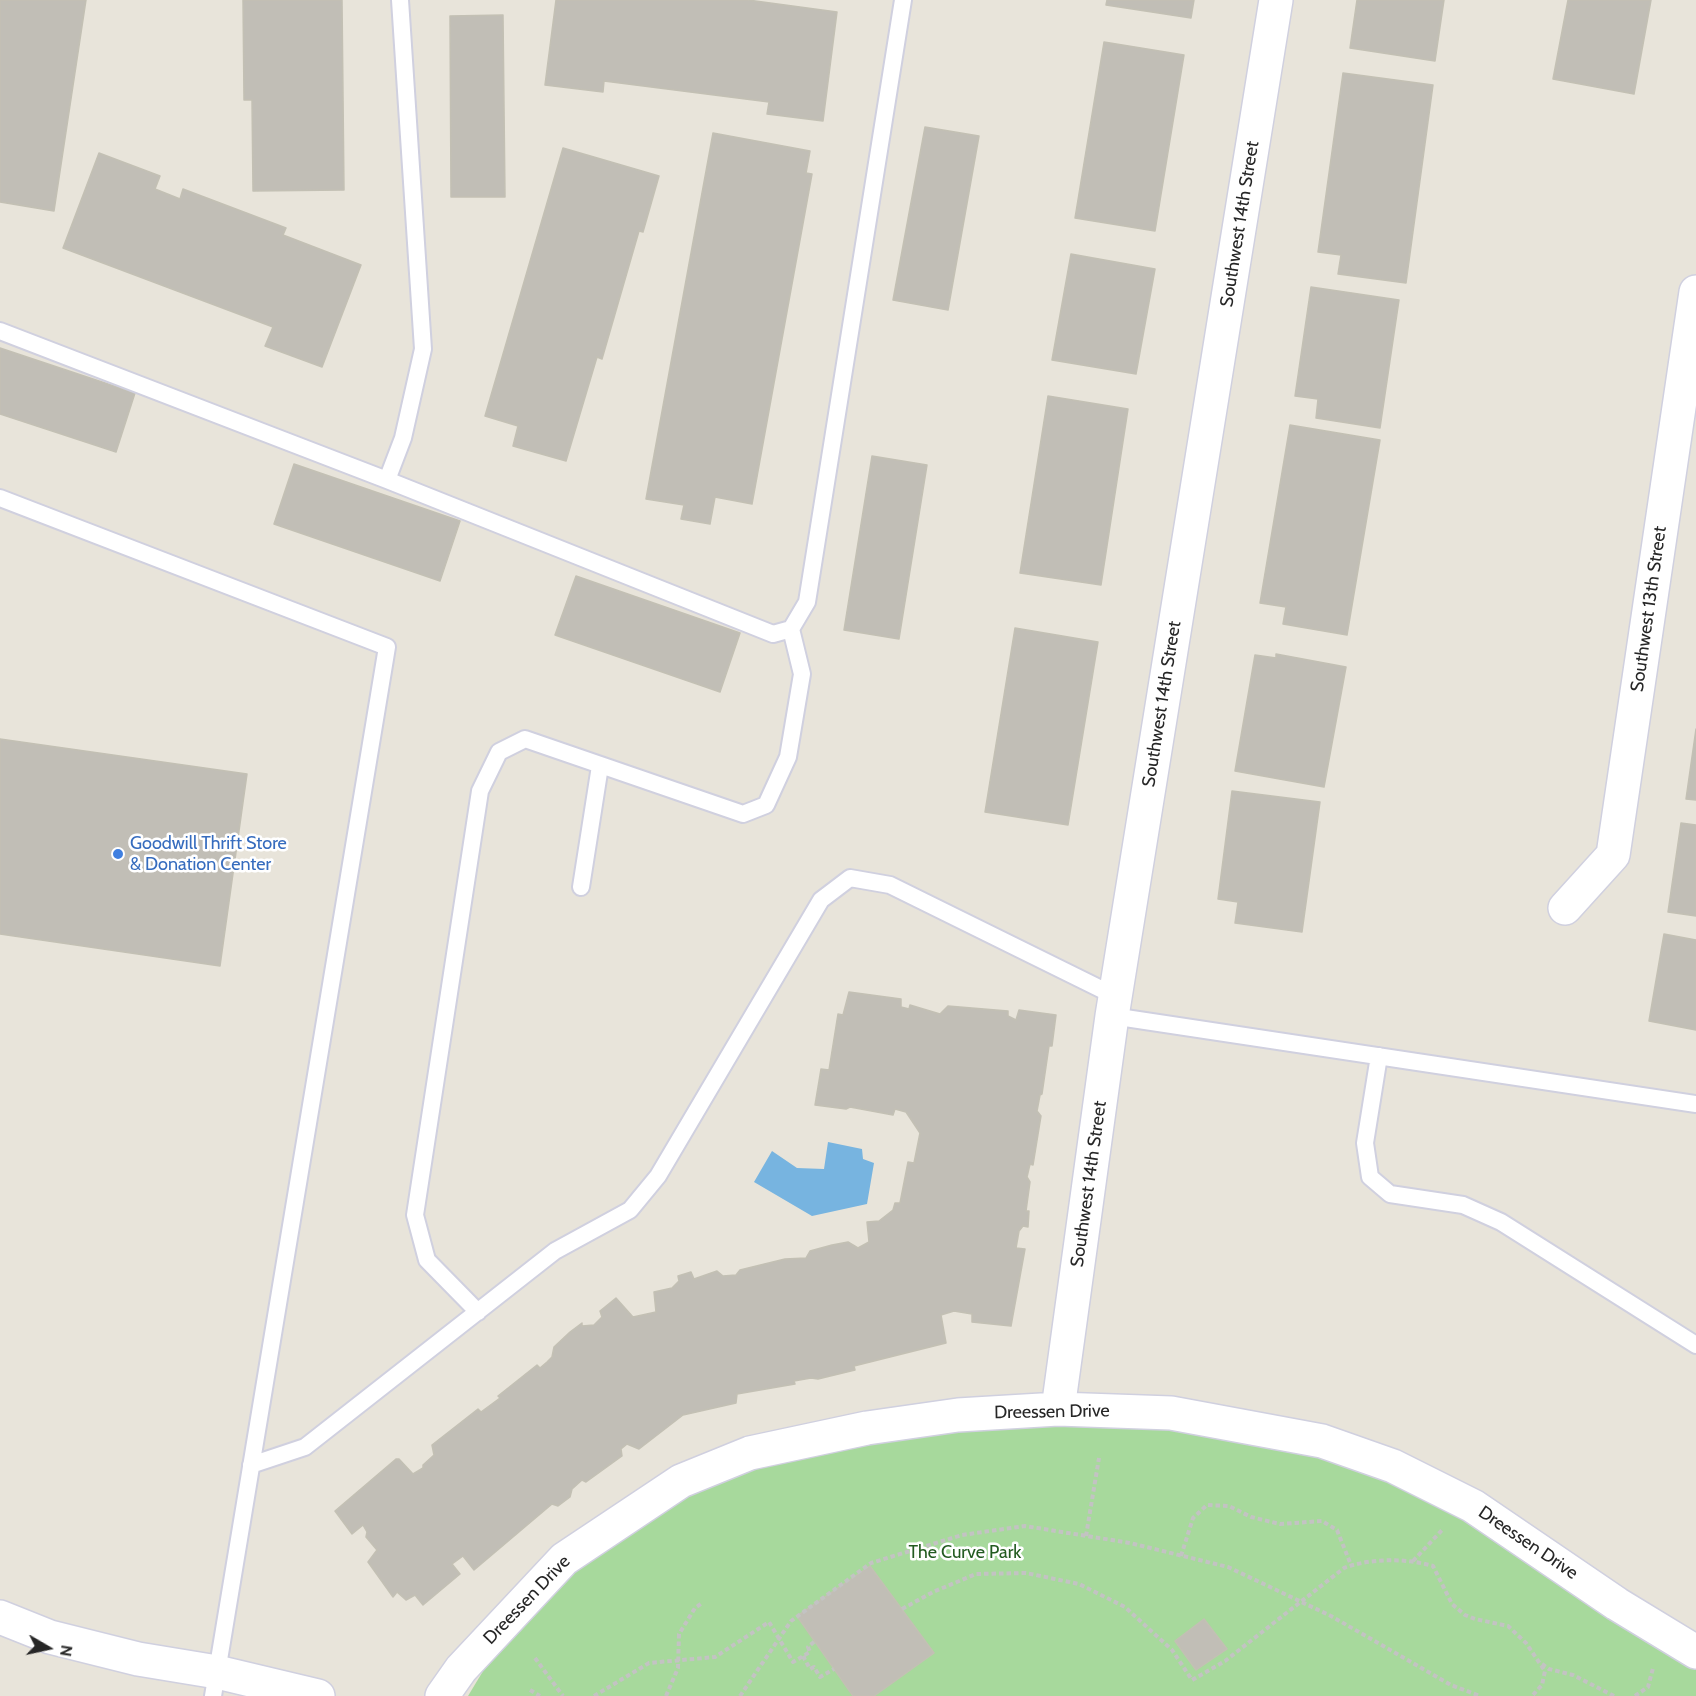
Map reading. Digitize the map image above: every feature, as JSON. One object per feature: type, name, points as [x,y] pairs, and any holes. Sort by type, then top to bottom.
[{"type":"street","name":"Southwest 14th Street","points":[[1058,1409],[1113,1006],[1276,0]]},
{"type":"street","name":"Southwest 13th Street","points":[[1565,908],[1613,855],[1696,292]]},
{"type":"street","name":"Dreessen Drive","points":[[442,1696],[460,1669],[564,1559],[681,1481],[750,1453],[867,1428],[958,1415],[1058,1409],[1171,1413],[1322,1441],[1393,1466],[1473,1506],[1617,1604],[1696,1652]]},
{"type":"street","points":[[0,1617],[50,1637],[138,1659],[215,1684],[318,1696]]},
{"type":"lane","points":[[387,480],[403,438],[423,349],[400,0]]},
{"type":"lane","points":[[0,331],[387,480],[773,634],[791,629],[807,602],[903,0]]},
{"type":"lane","points":[[0,498],[387,647],[215,1684]]},
{"type":"lane","points":[[478,1312],[427,1260],[415,1215],[480,791],[499,752],[525,739],[743,814],[765,805],[788,757],[802,674],[791,629]]},
{"type":"lane","points":[[580,887],[600,766]]},
{"type":"lane","points":[[251,1465],[305,1447],[555,1251],[630,1210],[658,1176],[821,900],[850,878],[890,885],[1113,1006],[1379,1056],[1696,1104]]},
{"type":"lane","points":[[1379,1056],[1365,1143],[1370,1177],[1390,1194],[1463,1205],[1501,1221],[1696,1345]]},
{"type":"path","points":[[1086,1536],[1099,1458]]},
{"type":"path","points":[[1181,1556],[1193,1518],[1206,1505],[1229,1506],[1251,1517],[1280,1524],[1322,1521],[1337,1530],[1351,1565]]},
{"type":"path","points":[[740,1696],[791,1621],[871,1563],[962,1535],[1025,1526],[1086,1536],[1228,1567],[1303,1602],[1451,1686],[1480,1696]]},
{"type":"path","points":[[1413,1561],[1443,1529]]},
{"type":"path","points":[[902,1610],[933,1592],[976,1574],[1026,1573],[1079,1584],[1125,1607],[1172,1650],[1192,1680],[1225,1661],[1351,1565],[1363,1562],[1413,1561],[1433,1566],[1452,1604],[1465,1615],[1508,1626],[1542,1664],[1545,1671],[1542,1685],[1532,1696]]},
{"type":"path","points":[[666,1696],[678,1668],[679,1634],[695,1608],[702,1603]]},
{"type":"path","points":[[594,1696],[649,1663],[715,1657],[769,1622],[793,1662],[810,1652],[808,1647],[815,1641]]},
{"type":"path","points":[[803,1656],[810,1669],[813,1667],[820,1677],[834,1669]]},
{"type":"path","points":[[535,1658],[563,1696]]},
{"type":"path","points":[[1542,1664],[1614,1696]]},
{"type":"path","points":[[1635,1696],[1648,1687],[1653,1668]]},
{"type":"path","points":[[530,1690],[540,1696]]},
{"type":"green space","name":"The Curve Park","points":[[984,1408],[1322,1441],[1696,1636],[1696,1696],[468,1696],[546,1567],[642,1490]]},
{"type":"water","points":[[828,1142],[862,1149],[863,1159],[874,1163],[867,1204],[812,1216],[754,1182],[772,1151],[797,1168],[824,1169]]},
{"type":"building","points":[[0,0],[86,0],[54,211],[0,202]]},
{"type":"building","points":[[243,0],[342,0],[344,190],[253,191],[252,100],[244,100]]},
{"type":"building","points":[[556,0],[748,0],[837,12],[823,121],[767,114],[769,102],[604,81],[603,92],[545,85]]},
{"type":"building","points":[[1107,0],[1194,0],[1191,18],[1106,5]]},
{"type":"building","points":[[1357,0],[1444,0],[1435,61],[1350,48]]},
{"type":"building","points":[[1568,0],[1651,0],[1634,94],[1553,79]]},
{"type":"building","points":[[503,15],[505,197],[451,197],[450,16]]},
{"type":"building","points":[[1104,42],[1184,55],[1155,231],[1075,218]]},
{"type":"building","points":[[1343,73],[1433,85],[1406,283],[1338,274],[1341,255],[1318,252]]},
{"type":"building","points":[[925,127],[979,136],[948,310],[893,300]]},
{"type":"building","points":[[713,133],[810,151],[806,173],[812,174],[752,504],[715,497],[710,524],[681,519],[684,505],[646,499]]},
{"type":"building","points":[[563,148],[659,176],[643,232],[639,231],[602,359],[597,357],[566,461],[513,446],[518,426],[485,416]]},
{"type":"building","points":[[99,153],[160,176],[155,189],[180,199],[183,189],[286,228],[283,235],[361,265],[322,367],[265,346],[273,327],[63,248]]},
{"type":"building","points":[[1071,254],[1155,269],[1136,374],[1052,360]]},
{"type":"building","points":[[1311,287],[1399,300],[1380,428],[1316,418],[1318,399],[1295,396]]},
{"type":"building","points":[[0,348],[135,393],[116,452],[0,414]]},
{"type":"building","points":[[1048,396],[1128,409],[1101,585],[1020,573]]},
{"type":"building","points":[[1290,425],[1380,440],[1347,635],[1283,624],[1286,607],[1260,603]]},
{"type":"building","points":[[872,456],[927,465],[899,639],[844,630]]},
{"type":"building","points":[[294,464],[460,521],[440,581],[274,524]]},
{"type":"building","points":[[576,576],[740,633],[720,692],[555,635]]},
{"type":"building","points":[[1015,628],[1098,642],[1068,825],[985,812]]},
{"type":"building","points":[[1276,654],[1346,667],[1324,787],[1235,771],[1255,655],[1276,658]]},
{"type":"building","points":[[1696,729],[1696,800],[1686,799]]},
{"type":"building","name":"Goodwill Thrift Store & Donation Center","points":[[0,739],[247,774],[220,966],[0,934]]},
{"type":"building","points":[[1232,791],[1320,802],[1302,932],[1235,923],[1238,902],[1218,899]]},
{"type":"building","points":[[1681,823],[1696,825],[1696,916],[1668,912]]},
{"type":"building","points":[[1664,934],[1696,940],[1696,1030],[1649,1021]]},
{"type":"building","points":[[849,992],[901,999],[901,1007],[909,1009],[910,1005],[940,1014],[948,1006],[1008,1011],[1008,1016],[1016,1020],[1019,1010],[1056,1015],[1052,1046],[1049,1046],[1042,1094],[1037,1111],[1041,1116],[1033,1165],[1030,1164],[1027,1177],[1030,1182],[1026,1211],[1029,1211],[1028,1227],[1023,1226],[1019,1231],[1016,1248],[1025,1249],[1011,1326],[972,1322],[972,1314],[954,1311],[941,1315],[946,1343],[854,1366],[855,1370],[737,1394],[736,1403],[683,1415],[639,1449],[627,1444],[621,1449],[622,1456],[586,1482],[582,1480],[572,1489],[570,1497],[558,1506],[552,1504],[474,1570],[463,1556],[452,1564],[460,1574],[423,1605],[415,1595],[406,1600],[397,1592],[393,1597],[368,1562],[377,1550],[366,1537],[367,1532],[363,1525],[352,1534],[335,1511],[396,1459],[399,1459],[413,1474],[423,1468],[423,1465],[434,1455],[432,1445],[478,1409],[481,1412],[500,1398],[498,1396],[537,1365],[540,1368],[552,1357],[554,1347],[582,1323],[582,1326],[594,1325],[602,1317],[600,1311],[616,1298],[633,1317],[656,1312],[654,1292],[672,1288],[679,1281],[678,1276],[691,1272],[694,1279],[717,1271],[723,1276],[736,1275],[740,1270],[785,1259],[806,1258],[810,1251],[832,1245],[848,1242],[858,1248],[869,1242],[867,1222],[879,1221],[893,1210],[895,1203],[900,1203],[908,1162],[914,1163],[920,1133],[906,1112],[895,1109],[893,1115],[850,1107],[846,1109],[815,1105],[821,1069],[829,1070],[838,1014],[843,1015]]},
{"type":"building","points":[[870,1566],[934,1653],[874,1696],[853,1696],[797,1616]]},
{"type":"building","points":[[1204,1619],[1227,1649],[1196,1670],[1175,1641]]},
{"type":"place","name":"Goodwill Thrift Store & Donation Center","points":[[118,854]]}]
